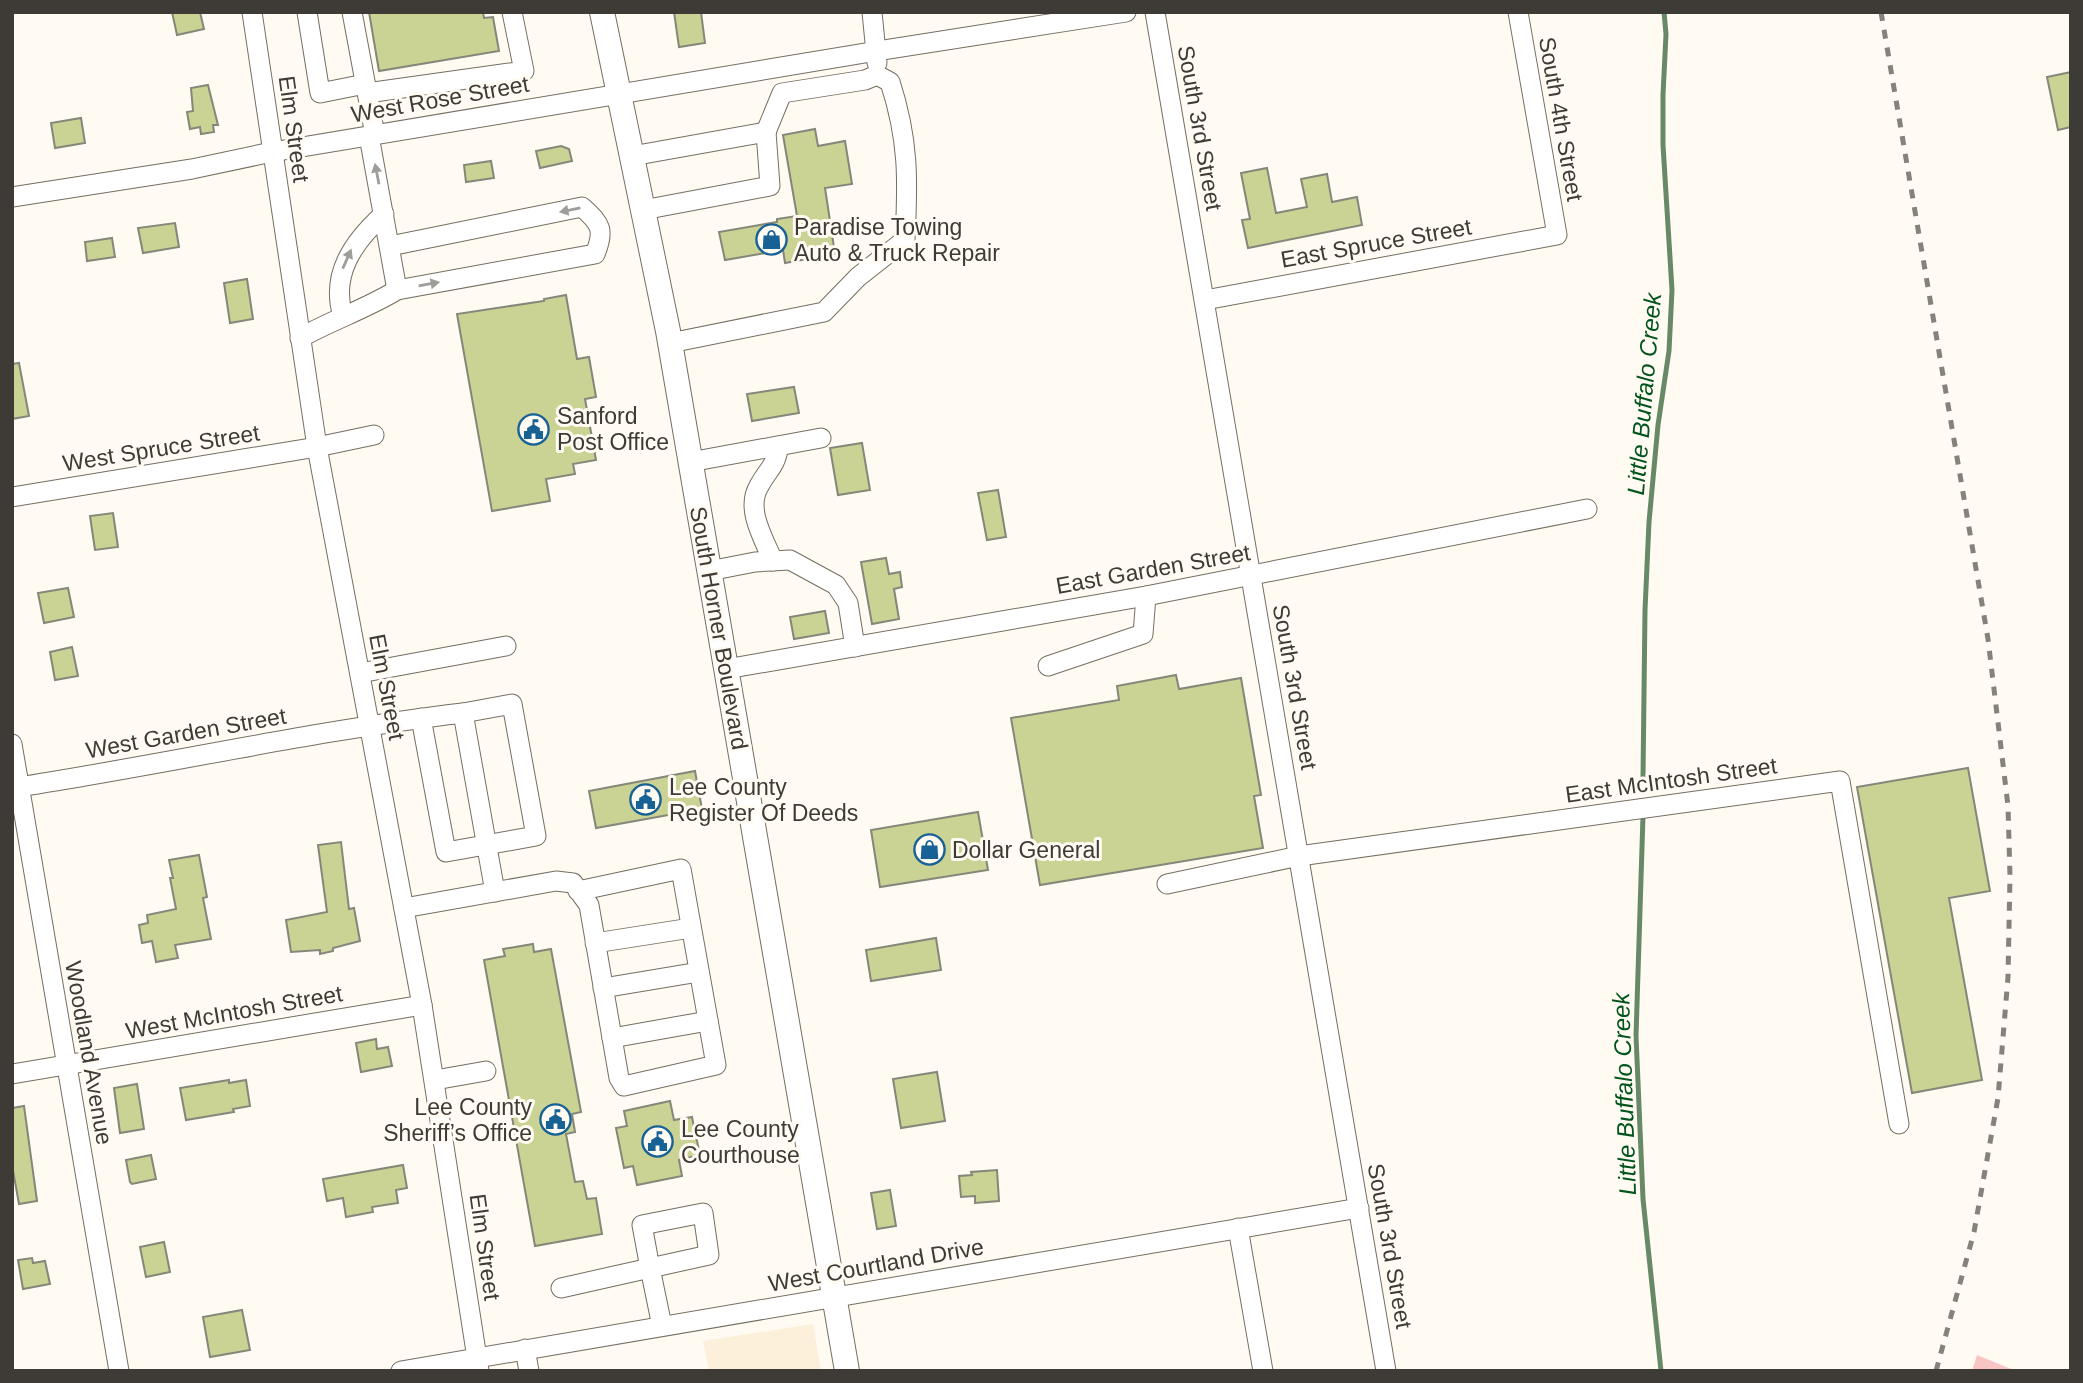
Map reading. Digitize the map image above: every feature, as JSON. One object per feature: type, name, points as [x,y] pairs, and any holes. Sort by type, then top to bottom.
[{"type":"main road","name":"South Horner Boulevard","points":[[601,12],[670,343],[847,1371]]},
{"type":"street","name":"Elm Street","points":[[253,12],[317,447],[422,1005],[478,1364]]},
{"type":"street","points":[[307,12],[320,93],[524,71],[512,12]]},
{"type":"street","points":[[352,12],[397,289]]},
{"type":"street","points":[[872,12],[877,75]]},
{"type":"street","name":"West Rose Street","points":[[12,197],[192,169],[272,152],[877,51],[1126,12]]},
{"type":"street","name":"South 3rd Street","points":[[1155,12],[1386,1371]]},
{"type":"street","name":"South 4th Street","points":[[1518,12],[1557,235]]},
{"type":"street","points":[[643,210],[770,186],[766,132],[782,93],[865,80],[877,75]]},
{"type":"street","points":[[670,343],[824,312],[858,277],[905,240],[908,174],[902,117],[890,82],[877,75]]},
{"type":"street","points":[[632,156],[766,132]]},
{"type":"street","points":[[300,338],[343,316],[371,306],[397,289],[595,254],[601,238],[598,221],[582,207],[390,246]]},
{"type":"street","points":[[343,316],[339,291],[347,257],[361,236],[384,214]]},
{"type":"street","name":"East Spruce Street","points":[[1205,300],[1557,235]]},
{"type":"street","name":"West Spruce Street","points":[[12,497],[317,447],[374,435]]},
{"type":"street","points":[[690,462],[821,439]]},
{"type":"street","points":[[773,561],[755,517],[754,498],[758,486],[775,465],[779,446]]},
{"type":"street","name":"East Garden Street","points":[[726,668],[1146,596],[1587,509]]},
{"type":"street","points":[[709,571],[755,562],[790,560],[836,585],[848,603],[855,647]]},
{"type":"street","points":[[1048,666],[1143,634],[1146,596]]},
{"type":"street","points":[[359,673],[506,646]]},
{"type":"street","name":"West Garden Street","points":[[16,788],[369,724],[463,713],[512,704],[536,836],[487,845]]},
{"type":"street","points":[[463,713],[495,892]]},
{"type":"street","points":[[421,718],[446,852],[487,845]]},
{"type":"street","name":"Woodland Avenue","points":[[12,744],[16,788],[119,1371]]},
{"type":"street","name":"East McIntosh Street","points":[[1167,884],[1299,856],[1840,781],[1899,1124]]},
{"type":"street","points":[[404,908],[556,881],[573,883],[589,905],[619,1077],[624,1086],[716,1065],[681,869],[579,891]]},
{"type":"street","points":[[595,943],[691,928]]},
{"type":"street","points":[[603,988],[699,972]]},
{"type":"street","name":"West McIntosh Street","points":[[12,1074],[422,1005]]},
{"type":"street","points":[[612,1038],[708,1021]]},
{"type":"street","points":[[435,1080],[486,1071]]},
{"type":"street","name":"West Courtland Drive","points":[[401,1371],[478,1364],[525,1349],[1359,1208]]},
{"type":"street","points":[[1238,1228],[1263,1371]]},
{"type":"street","points":[[561,1288],[650,1268],[662,1326]]},
{"type":"street","points":[[525,1349],[529,1371]]},
{"type":"shaded area","points":[[813,1324],[821,1371],[709,1371],[703,1341]]},
{"type":"shaded area","points":[[1977,1355],[2016,1371],[1972,1371]]},
{"type":"building","points":[[172,12],[200,12],[204,29],[177,35]]},
{"type":"building","points":[[369,12],[483,12],[484,18],[493,17],[499,51],[379,71]]},
{"type":"building","points":[[674,12],[701,12],[705,43],[679,47]]},
{"type":"building","points":[[2071,72],[2071,127],[2058,130],[2047,77]]},
{"type":"building","points":[[208,85],[218,125],[213,125],[214,132],[201,134],[200,127],[190,129],[187,112],[193,111],[191,88]]},
{"type":"building","points":[[81,118],[85,143],[55,148],[51,123]]},
{"type":"building","points":[[815,129],[818,146],[845,141],[852,184],[825,188],[835,254],[785,263],[783,250],[725,260],[719,232],[797,216],[783,135]]},
{"type":"building","points":[[561,146],[569,149],[572,161],[540,168],[536,151]]},
{"type":"building","points":[[491,161],[494,178],[466,182],[464,165]]},
{"type":"building","points":[[1267,168],[1276,213],[1307,207],[1301,179],[1327,174],[1332,202],[1357,197],[1362,225],[1248,248],[1242,220],[1250,219],[1241,173]]},
{"type":"building","points":[[175,223],[179,247],[143,253],[138,228]]},
{"type":"building","points":[[112,238],[115,257],[87,261],[85,242]]},
{"type":"building","points":[[247,279],[253,319],[230,323],[224,283]]},
{"type":"building","name":"Sanford Post Office","points":[[566,295],[577,359],[589,357],[596,397],[585,399],[596,460],[573,464],[575,474],[546,479],[550,501],[492,511],[457,314],[544,301]]},
{"type":"building","points":[[19,363],[29,416],[12,419],[12,364]]},
{"type":"building","points":[[794,387],[799,413],[752,421],[747,394]]},
{"type":"building","points":[[862,443],[870,490],[838,495],[830,448]]},
{"type":"building","points":[[998,490],[1006,537],[987,540],[978,493]]},
{"type":"building","points":[[113,513],[118,547],[95,550],[90,516]]},
{"type":"building","points":[[886,558],[889,574],[900,572],[902,587],[894,589],[899,619],[872,624],[861,562]]},
{"type":"building","points":[[68,588],[74,617],[44,623],[38,593]]},
{"type":"building","points":[[825,611],[829,633],[794,639],[790,617]]},
{"type":"building","points":[[72,647],[78,676],[55,680],[50,652]]},
{"type":"building","points":[[1176,675],[1179,689],[1241,678],[1261,795],[1254,796],[1263,848],[1040,885],[1011,718],[1119,700],[1117,686]]},
{"type":"building","points":[[1968,768],[1990,891],[1949,898],[1982,1080],[1912,1093],[1857,787]]},
{"type":"building","name":"Lee County Register Of Deeds","points":[[695,771],[702,809],[596,828],[589,791]]},
{"type":"building","name":"Dollar General","points":[[978,812],[988,870],[880,887],[871,830]]},
{"type":"building","points":[[341,842],[349,909],[354,908],[360,941],[320,954],[320,950],[291,952],[286,920],[327,912],[318,845]]},
{"type":"building","points":[[199,855],[207,897],[203,898],[211,939],[175,945],[178,958],[156,962],[152,941],[142,943],[139,925],[148,923],[147,915],[176,909],[169,860]]},
{"type":"building","points":[[936,938],[941,970],[871,981],[866,950]]},
{"type":"building","points":[[533,944],[534,952],[551,949],[581,1112],[572,1114],[575,1132],[566,1134],[575,1182],[583,1181],[587,1199],[596,1198],[602,1234],[535,1246],[484,960],[505,956],[503,949]]},
{"type":"building","points":[[376,1039],[377,1049],[388,1047],[392,1066],[361,1072],[356,1043]]},
{"type":"building","points":[[937,1072],[945,1121],[901,1128],[893,1079]]},
{"type":"building","points":[[229,1080],[229,1083],[246,1080],[250,1106],[233,1109],[234,1112],[186,1120],[180,1088]]},
{"type":"building","points":[[137,1084],[144,1129],[120,1133],[114,1088]]},
{"type":"building","name":"Lee County Courthouse","points":[[670,1101],[674,1120],[692,1117],[700,1155],[679,1160],[682,1176],[637,1185],[633,1166],[624,1168],[616,1128],[627,1126],[624,1111]]},
{"type":"building","points":[[24,1106],[37,1201],[19,1204],[12,1165],[12,1108]]},
{"type":"building","points":[[151,1155],[156,1179],[132,1184],[126,1160]]},
{"type":"building","points":[[403,1165],[407,1188],[396,1190],[398,1203],[372,1207],[373,1212],[346,1217],[343,1198],[327,1201],[323,1179]]},
{"type":"building","points":[[997,1170],[999,1201],[975,1203],[975,1196],[961,1197],[959,1176]]},
{"type":"building","points":[[890,1190],[896,1226],[877,1229],[871,1193]]},
{"type":"building","points":[[164,1242],[170,1272],[146,1277],[140,1247]]},
{"type":"building","points":[[32,1258],[33,1263],[45,1261],[50,1284],[23,1289],[18,1260]]},
{"type":"building","points":[[242,1310],[250,1350],[210,1357],[203,1317]]},
{"type":"waterway","name":"Little Buffalo Creek","points":[[1643,778],[1649,522],[1658,425],[1669,351],[1672,290],[1663,145],[1666,34],[1664,12]]},
{"type":"waterway","name":"Little Buffalo Creek","points":[[1643,816],[1636,1036],[1643,1199],[1661,1371]]},
{"type":"railway","points":[[1881,12],[1988,639],[2008,806],[2008,977],[1998,1098],[1974,1232],[1936,1371]]},
{"type":"place","name":"Paradise Towing Auto & Truck Repair","points":[[771,240]]},
{"type":"place","name":"Sanford Post Office","points":[[534,429]]},
{"type":"place","name":"Lee County Register Of Deeds","points":[[646,800]]},
{"type":"place","name":"Dollar General","points":[[929,850]]},
{"type":"place","name":"Lee County Sheriff’s Office","points":[[555,1120]]},
{"type":"place","name":"Lee County Courthouse","points":[[658,1142]]}]
